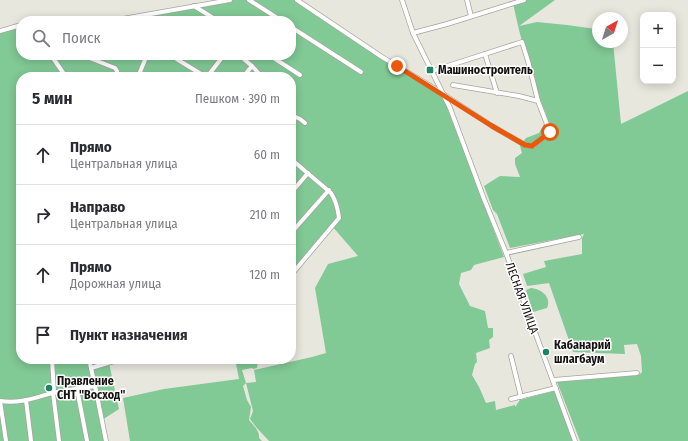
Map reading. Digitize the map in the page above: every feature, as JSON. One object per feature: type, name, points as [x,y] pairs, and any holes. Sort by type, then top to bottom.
[{"type":"street","points":[[138,16],[211,2],[230,0]]},
{"type":"street","points":[[249,0],[274,16]]},
{"type":"street","points":[[297,0],[382,57],[525,145],[532,146],[550,132],[538,101],[522,42],[432,71]]},
{"type":"street","name":"ЛЕСНАЯ УЛИЦА","points":[[402,0],[413,32],[450,108],[484,200],[506,253],[575,441]]},
{"type":"street","points":[[467,0],[472,16]]},
{"type":"street","points":[[413,32],[524,0]]},
{"type":"street","points":[[193,6],[210,16]]},
{"type":"street","points":[[0,31],[16,26]]},
{"type":"street","points":[[296,30],[361,72]]},
{"type":"street","points":[[485,54],[497,93]]},
{"type":"street","points":[[54,60],[63,72]]},
{"type":"street","points":[[92,60],[116,68],[117,70]]},
{"type":"street","points":[[140,72],[145,60]]},
{"type":"street","points":[[178,60],[198,72]]},
{"type":"street","points":[[210,72],[220,60]]},
{"type":"street","points":[[245,60],[257,72]]},
{"type":"street","points":[[277,60],[295,72]]},
{"type":"street","points":[[247,72],[252,66]]},
{"type":"street","points":[[296,72],[300,75]]},
{"type":"street","points":[[429,85],[434,84],[436,79]]},
{"type":"street","points":[[454,85],[520,96],[538,101]]},
{"type":"street","points":[[296,117],[305,123]]},
{"type":"street","points":[[296,163],[329,190],[335,199],[339,218],[296,269]]},
{"type":"street","points":[[296,187],[308,173]]},
{"type":"street","points":[[296,227],[329,190]]},
{"type":"street","points":[[506,253],[579,237]]},
{"type":"street","points":[[511,356],[521,397]]},
{"type":"street","points":[[52,364],[53,393],[59,441]]},
{"type":"street","points":[[90,364],[106,441]]},
{"type":"street","points":[[91,368],[104,364]]},
{"type":"street","points":[[553,380],[637,373]]},
{"type":"street","points":[[6,441],[0,401],[20,402],[53,393],[95,386]]},
{"type":"street","points":[[511,399],[556,388]]},
{"type":"street","points":[[77,389],[87,441]]},
{"type":"street","points":[[26,400],[31,441]]},
{"type":"green space","points":[[230,0],[297,0],[444,99],[504,257],[474,265],[471,270],[461,273],[459,284],[470,306],[485,311],[488,328],[493,328],[493,337],[489,340],[490,348],[476,353],[477,362],[472,375],[486,403],[495,401],[496,410],[515,405],[515,407],[520,400],[554,391],[573,441],[269,441],[250,419],[253,411],[246,383],[256,382],[254,370],[281,364],[296,364],[296,361],[326,353],[315,288],[328,264],[358,256],[332,226],[296,269],[296,72],[16,72],[16,364],[109,364],[119,409],[102,420],[106,441],[0,441],[0,31],[16,26],[16,60],[296,60],[296,16],[139,16]]},
{"type":"green space","points":[[524,0],[555,0],[519,26],[537,22],[592,28],[592,48],[614,48],[621,124],[688,91],[688,441],[580,441],[557,382],[639,375],[642,372],[641,356],[637,344],[624,345],[625,354],[573,352],[549,283],[527,286],[523,274],[546,267],[544,261],[582,254],[582,238],[584,234],[510,248],[484,186],[500,176],[520,177],[515,164],[515,158],[522,153],[520,146],[526,138],[539,133],[547,117],[527,61],[513,3]]},
{"type":"green space","points":[[531,288],[545,294],[548,300],[547,308],[533,312],[526,290]]},
{"type":"green space","points":[[236,364],[258,364],[257,368],[242,370],[246,383],[243,386],[247,400],[251,407],[249,420],[262,441],[130,441],[123,398],[164,389],[239,379]]},
{"type":"place","name":"Машиностроитель","points":[[430,70]]},
{"type":"place","name":"Кабанарий шлагбаум","points":[[546,352]]},
{"type":"place","name":"Правление СНТ \"Восход\"","points":[[49,388]]},
{"type":"route","points":[[397,66],[525,145],[532,146],[550,132]]}]
